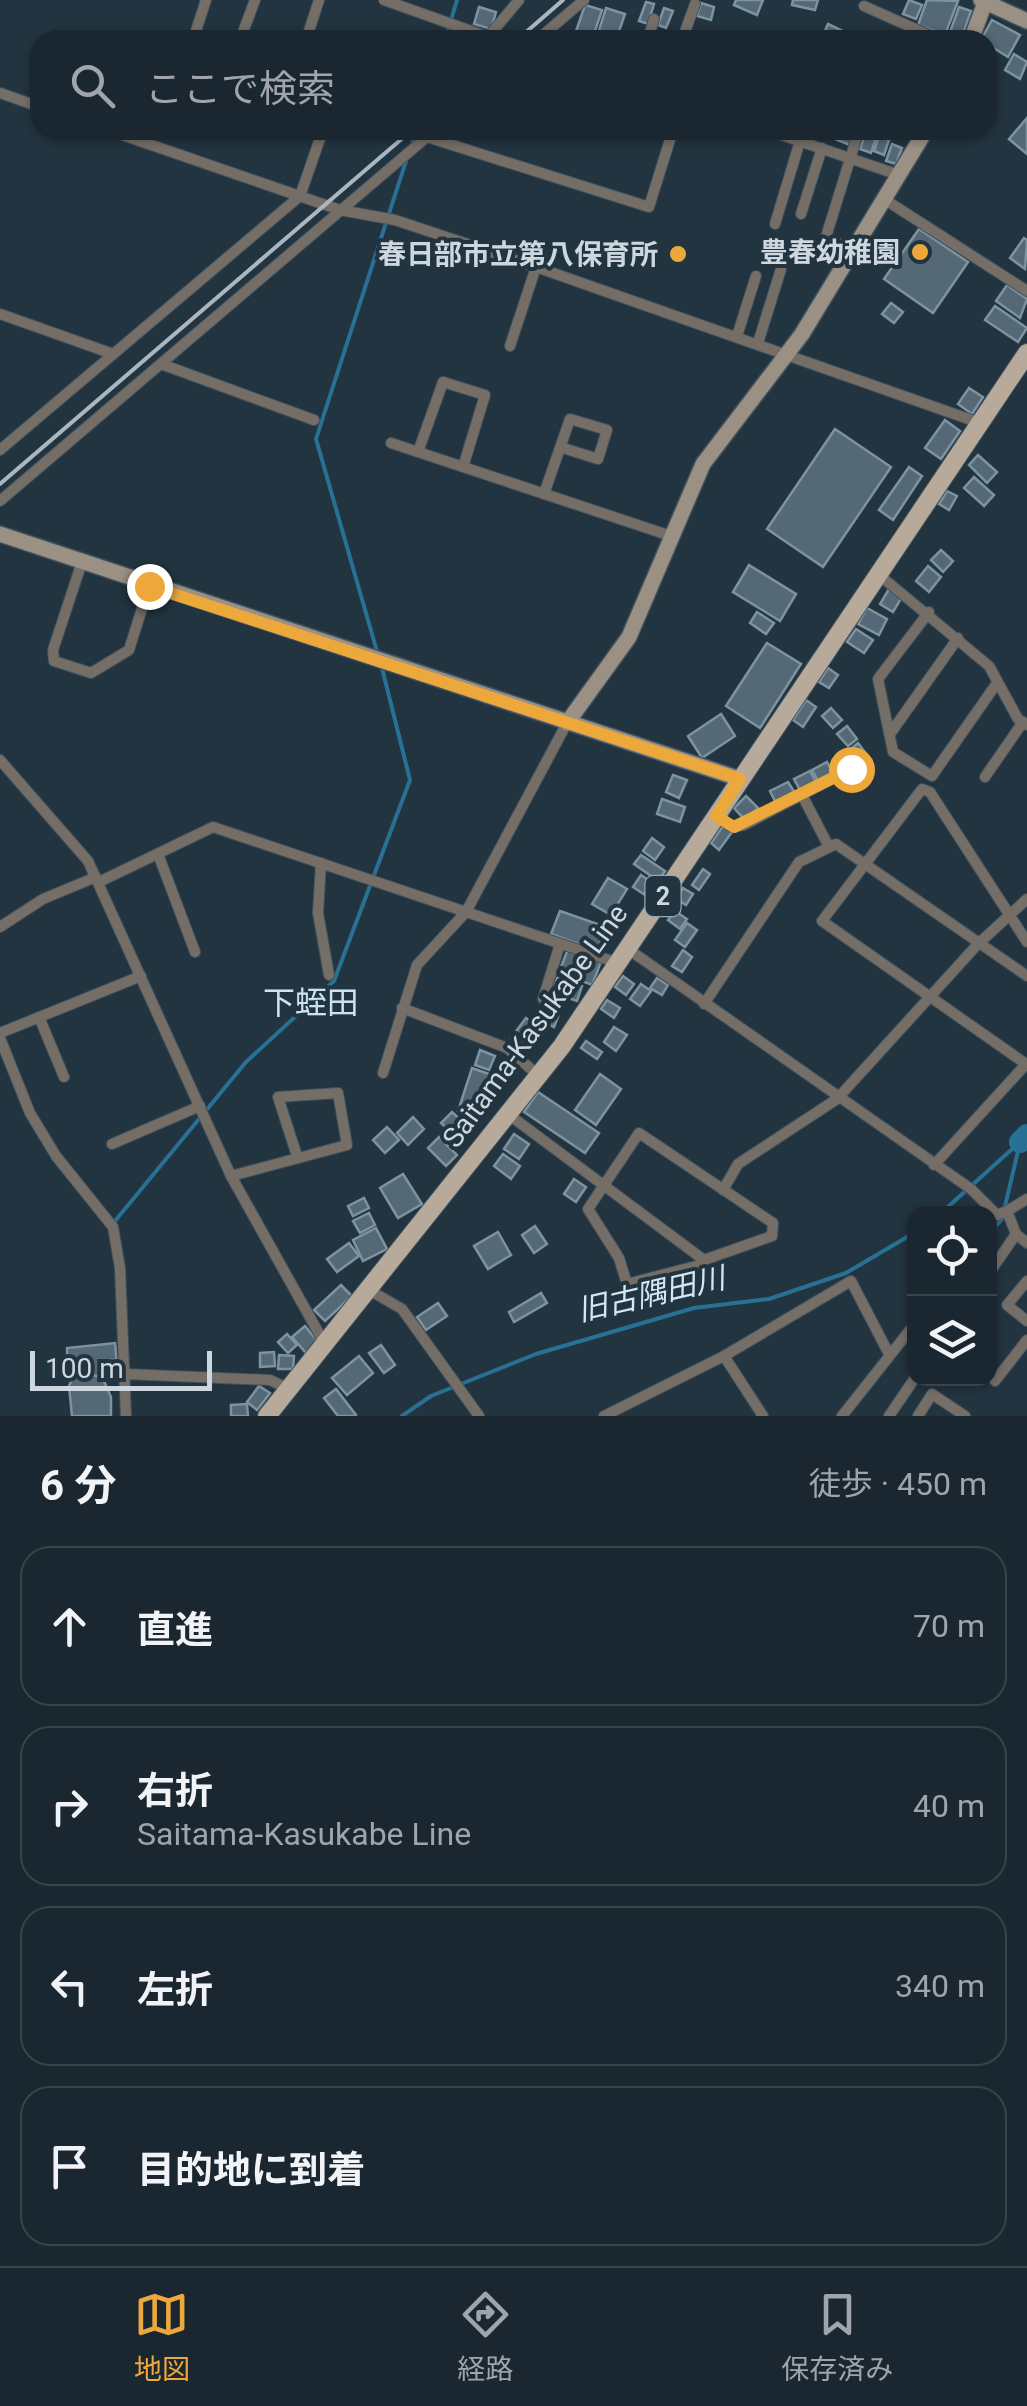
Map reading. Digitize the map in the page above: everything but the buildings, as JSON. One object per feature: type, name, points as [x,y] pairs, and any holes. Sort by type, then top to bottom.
[{"type":"main road","name":"Saitama-Kasukabe Line","points":[[267,1416],[539,1076],[624,957],[1027,354]]},
{"type":"street","points":[[196,30],[206,0]]},
{"type":"street","points":[[244,30],[255,0]]},
{"type":"street","points":[[309,30],[318,0]]},
{"type":"street","points":[[384,0],[468,30]]},
{"type":"street","points":[[494,30],[518,0]]},
{"type":"street","points":[[550,30],[584,0]]},
{"type":"street","points":[[974,30],[984,1],[1027,20]]},
{"type":"street","points":[[685,30],[694,4]]},
{"type":"street","points":[[864,6],[918,30]]},
{"type":"street","points":[[651,30],[654,20]]},
{"type":"street","points":[[0,93],[30,104]]},
{"type":"street","points":[[137,140],[340,210],[395,220],[536,267],[787,352],[980,423]]},
{"type":"street","points":[[0,450],[300,196],[319,140]]},
{"type":"street","points":[[0,501],[425,140]]},
{"type":"street","points":[[449,140],[636,206],[649,207],[670,140]]},
{"type":"street","points":[[796,140],[900,175]]},
{"type":"street","points":[[801,214],[812,140]]},
{"type":"street","points":[[855,140],[825,240],[856,247]]},
{"type":"street","points":[[383,1072],[417,965],[466,912],[567,723],[630,637],[703,464],[787,352],[920,140]]},
{"type":"street","points":[[775,224],[811,145]]},
{"type":"street","points":[[884,199],[1027,290]]},
{"type":"street","points":[[510,346],[536,267]]},
{"type":"street","points":[[758,342],[781,269]]},
{"type":"street","points":[[737,336],[756,276]]},
{"type":"street","points":[[0,314],[113,354]]},
{"type":"street","points":[[161,364],[314,420]]},
{"type":"street","points":[[418,452],[443,382],[485,395],[462,467]]},
{"type":"street","points":[[544,494],[560,447],[570,418],[607,430],[598,458],[560,447]]},
{"type":"street","points":[[391,443],[671,536]]},
{"type":"street","points":[[0,534],[740,779]]},
{"type":"street","points":[[82,562],[53,650],[54,662],[91,673],[129,650],[149,586]]},
{"type":"street","points":[[878,574],[989,666],[1025,724],[985,777]]},
{"type":"street","points":[[928,612],[878,679],[893,752],[932,776],[997,683]]},
{"type":"street","points":[[890,734],[958,638]]},
{"type":"street","points":[[0,760],[88,860],[231,1176],[326,1346]]},
{"type":"street","points":[[716,816],[734,827],[744,825],[851,769]]},
{"type":"street","points":[[934,1165],[1026,1063],[822,921],[922,789],[930,792],[1027,942]]},
{"type":"street","points":[[802,795],[830,847]]},
{"type":"street","points":[[0,927],[43,899],[97,880],[213,827],[560,944],[624,957],[704,1004],[971,1188],[1027,1243]]},
{"type":"street","points":[[704,1004],[800,862],[836,844],[1027,976]]},
{"type":"street","points":[[158,854],[195,952]]},
{"type":"street","points":[[321,863],[318,912],[329,975]]},
{"type":"street","points":[[723,1190],[738,1164],[838,1099],[977,944],[1027,898]]},
{"type":"street","points":[[544,999],[560,944]]},
{"type":"street","points":[[126,1416],[113,1226],[39,1128],[0,1035],[142,976]]},
{"type":"street","points":[[402,1008],[507,1048],[539,1076]]},
{"type":"street","points":[[39,1017],[64,1077]]},
{"type":"street","points":[[231,1176],[346,1144],[338,1093],[278,1097],[297,1156]]},
{"type":"street","points":[[112,1144],[200,1106]]},
{"type":"street","points":[[508,1114],[701,1258]]},
{"type":"street","points":[[639,1133],[773,1223],[772,1236],[701,1258],[700,1266],[628,1284],[619,1258],[588,1210],[639,1133]]},
{"type":"street","points":[[998,1217],[1027,1199]]},
{"type":"street","points":[[997,1262],[1016,1234]]},
{"type":"street","points":[[604,1416],[724,1356],[851,1281],[889,1354]]},
{"type":"street","points":[[1027,1281],[1008,1306],[1027,1321]]},
{"type":"street","points":[[369,1290],[402,1308],[479,1416]]},
{"type":"street","points":[[842,1416],[907,1333]]},
{"type":"street","points":[[997,1378],[1027,1340]]},
{"type":"street","points":[[724,1356],[760,1415]]},
{"type":"street","points":[[124,1374],[270,1380],[289,1390]]},
{"type":"street","points":[[888,1416],[909,1386]]},
{"type":"street","points":[[918,1416],[932,1394],[965,1416]]},
{"type":"waterway","points":[[448,30],[457,0]]},
{"type":"waterway","points":[[412,144],[413,140]]},
{"type":"waterway","points":[[378,655],[316,439],[407,158]]},
{"type":"waterway","points":[[115,1221],[246,1062],[334,981],[410,780],[381,664]]},
{"type":"waterway","name":"旧古隅田川","points":[[1020,1142],[1027,1135]]},
{"type":"waterway","name":"旧古隅田川","points":[[949,1206],[1020,1142]]},
{"type":"waterway","points":[[997,1225],[1002,1219],[1019,1147]]},
{"type":"waterway","name":"旧古隅田川","points":[[402,1416],[431,1396],[536,1354],[694,1308],[769,1299],[846,1273],[907,1237]]},
{"type":"railway","points":[[528,30],[563,0]]},
{"type":"railway","points":[[0,484],[400,140]]},
{"type":"place","name":"豊春幼稚園","points":[[920,252]]},
{"type":"place","name":"春日部市立第八保育所","points":[[678,254]]},
{"type":"district","name":"下蛭田","points":[[311,1003]]},
{"type":"route","points":[[149,586],[740,779],[716,816],[734,827],[851,769]]}]
